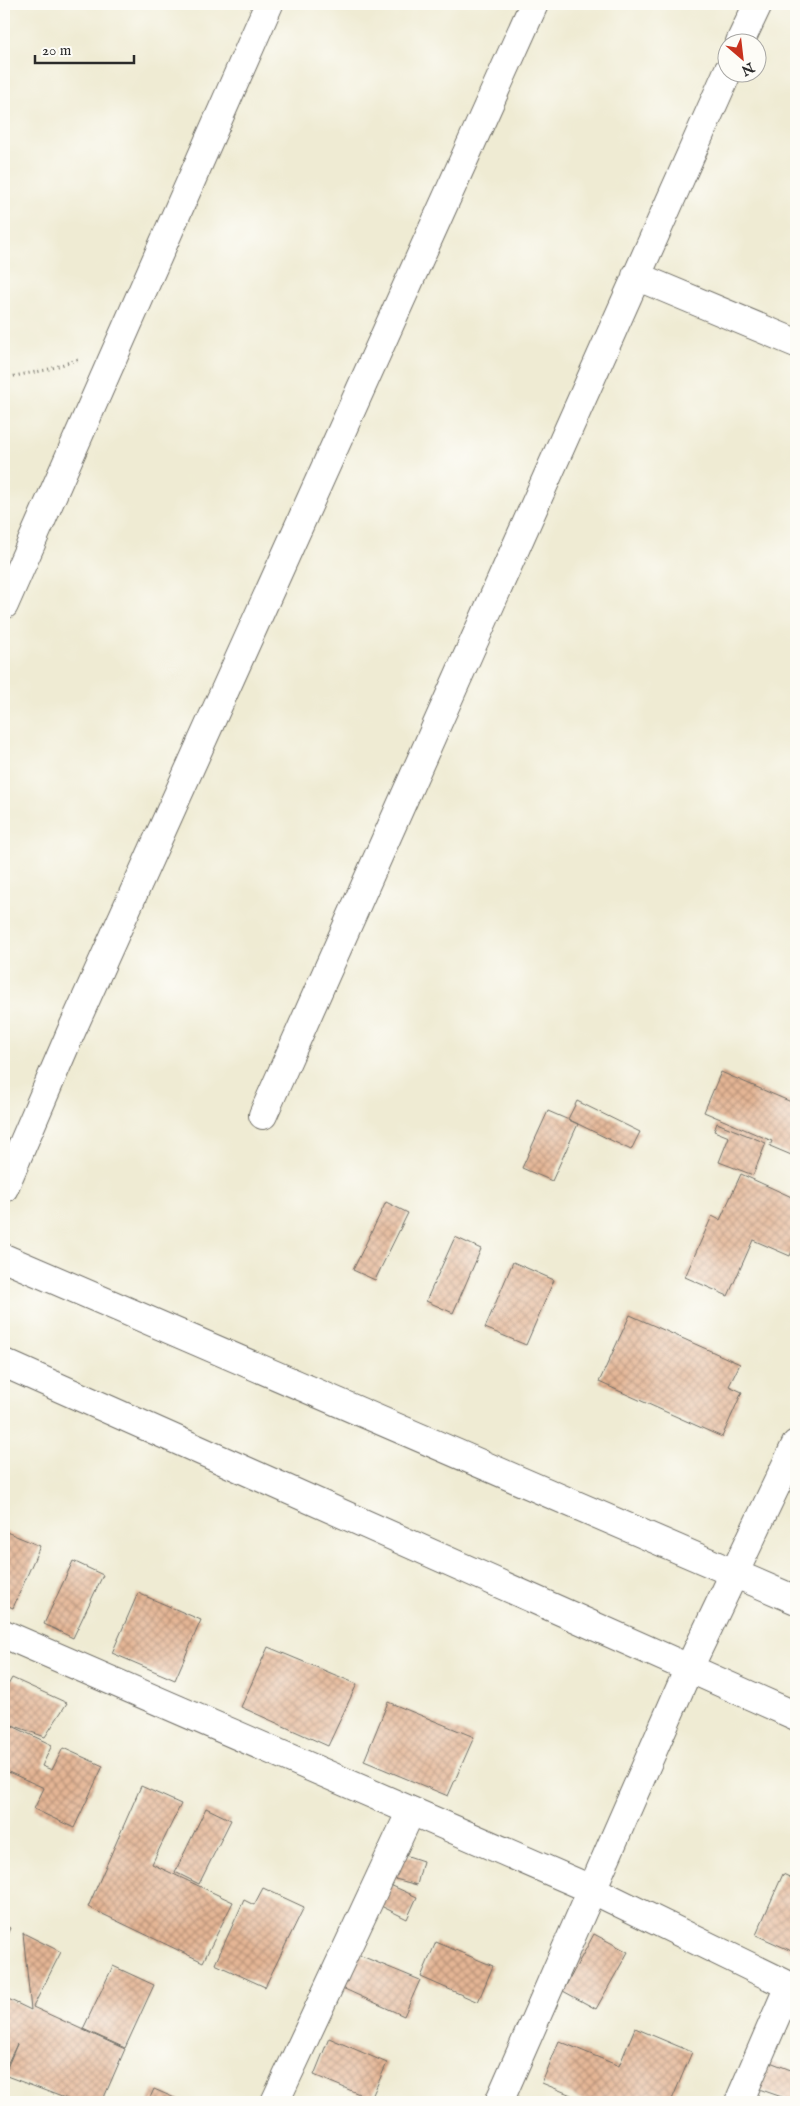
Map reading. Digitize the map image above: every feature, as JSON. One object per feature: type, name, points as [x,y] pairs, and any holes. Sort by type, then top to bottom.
[{"type":"street","points":[[4,605],[269,4]]},
{"type":"street","points":[[4,1188],[70,1032],[534,4]]},
{"type":"street","points":[[745,32],[758,4]]},
{"type":"street","points":[[263,1115],[723,82]]},
{"type":"street","points":[[636,276],[796,343]]},
{"type":"street","points":[[4,1258],[796,1600]]},
{"type":"street","points":[[4,1363],[796,1716]]},
{"type":"street","points":[[499,2102],[689,1668],[796,1444]]},
{"type":"street","points":[[4,1634],[591,1889],[793,1987],[739,2102]]},
{"type":"street","points":[[275,2102],[411,1811]]},
{"type":"path","points":[[4,378],[46,370],[120,344]]},
{"type":"building","points":[[721,1072],[796,1104],[796,1157],[770,1146],[772,1141],[704,1112]]},
{"type":"building","points":[[577,1101],[640,1132],[631,1150],[568,1119]]},
{"type":"building","points":[[548,1111],[578,1124],[552,1181],[522,1168]]},
{"type":"building","points":[[717,1123],[766,1143],[753,1175],[719,1162],[729,1137],[714,1131]]},
{"type":"building","points":[[741,1174],[796,1199],[796,1241],[790,1256],[753,1240],[728,1296],[685,1277],[712,1216],[720,1220]]},
{"type":"building","points":[[386,1202],[408,1213],[375,1280],[353,1270]]},
{"type":"building","points":[[455,1237],[481,1249],[453,1313],[426,1301]]},
{"type":"building","points":[[513,1262],[554,1280],[526,1345],[485,1328]]},
{"type":"building","points":[[630,1315],[740,1364],[729,1386],[742,1392],[722,1437],[599,1382]]},
{"type":"building","points":[[4,1531],[40,1546],[13,1608],[4,1604]]},
{"type":"building","points":[[73,1561],[103,1575],[73,1638],[44,1624]]},
{"type":"building","points":[[138,1593],[201,1620],[175,1680],[112,1653]]},
{"type":"building","points":[[268,1647],[357,1684],[328,1746],[241,1707]]},
{"type":"building","points":[[12,1678],[67,1703],[45,1737],[4,1722],[4,1692]]},
{"type":"building","points":[[388,1702],[474,1737],[448,1796],[364,1761]]},
{"type":"building","points":[[4,1722],[52,1745],[42,1766],[52,1770],[63,1748],[103,1766],[74,1828],[34,1809],[44,1788],[4,1770]]},
{"type":"building","points":[[141,1786],[181,1804],[152,1864],[233,1902],[203,1962],[88,1907]]},
{"type":"building","points":[[206,1808],[231,1820],[199,1884],[175,1872]]},
{"type":"building","points":[[393,1851],[423,1861],[417,1885],[381,1875]]},
{"type":"building","points":[[783,1874],[796,1880],[796,1953],[756,1935]]},
{"type":"building","points":[[388,1884],[417,1897],[407,1919],[379,1905]]},
{"type":"building","points":[[263,1888],[304,1907],[265,1987],[215,1964],[244,1900],[254,1905]]},
{"type":"building","points":[[4,1925],[10,1928],[4,1941]]},
{"type":"building","points":[[23,1933],[61,1952],[33,2007],[125,2049],[102,2102],[75,2102],[4,2075],[17,2044],[4,2071],[4,1997],[31,2010]]},
{"type":"building","points":[[594,1934],[628,1952],[596,2009],[563,1991]]},
{"type":"building","points":[[436,1942],[493,1966],[478,2002],[421,1977]]},
{"type":"building","points":[[354,1953],[420,1980],[404,2016],[338,1986]]},
{"type":"building","points":[[113,1966],[154,1985],[125,2048],[83,2029]]},
{"type":"building","points":[[635,2028],[692,2052],[671,2102],[588,2102],[542,2083],[559,2041],[619,2066]]},
{"type":"building","points":[[329,2038],[387,2063],[371,2099],[314,2075]]},
{"type":"building","points":[[770,2062],[796,2072],[796,2102],[759,2089]]},
{"type":"building","points":[[154,2089],[184,2102],[148,2102]]}]
